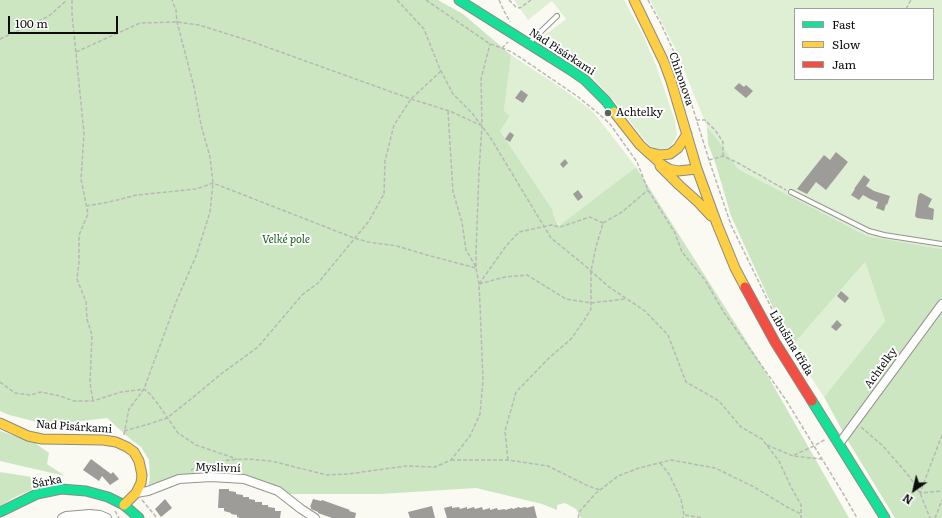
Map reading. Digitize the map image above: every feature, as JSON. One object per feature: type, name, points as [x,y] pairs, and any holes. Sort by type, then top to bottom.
[{"type":"street","name":"Nad Pisárkami","points":[[459,0],[570,69],[592,87],[614,110],[645,151],[661,164],[678,171],[697,169]]},
{"type":"street","name":"Chironova","points":[[634,0],[661,56],[671,81],[697,169]]},
{"type":"street","points":[[645,151],[660,155],[670,154],[678,148],[687,134]]},
{"type":"street","points":[[645,151],[703,207],[717,224]]},
{"type":"street","name":"Libušina třída","points":[[697,169],[735,268],[761,318],[885,518]]},
{"type":"street","name":"Achtelky","points":[[839,444],[942,304]]},
{"type":"street","name":"Nad Pisárkami","points":[[0,423],[28,436],[42,439],[104,440],[116,442],[134,452],[139,461],[142,475],[141,483],[136,493],[124,505]]},
{"type":"street","name":"Myslivní","points":[[136,493],[148,491],[186,478],[211,477],[244,479],[278,491],[315,518]]},
{"type":"street","name":"Šárka","points":[[0,512],[36,494],[61,489],[86,491],[108,497],[124,505],[139,518]]},
{"type":"street","points":[[62,518],[66,516],[90,514],[100,515],[107,518]]},
{"type":"lane","points":[[528,44],[557,16]]},
{"type":"lane","points":[[791,192],[869,231],[884,235],[942,244]]},
{"type":"path","points":[[0,39],[49,16],[67,0]]},
{"type":"path","points":[[72,0],[72,14],[84,133],[81,179],[88,214],[79,235],[79,262],[77,279],[86,302],[86,319],[92,335],[90,384],[93,401]]},
{"type":"path","points":[[122,445],[129,409],[144,389],[176,302],[196,256],[210,212],[213,183],[210,157],[177,22],[176,10],[172,0]]},
{"type":"path","points":[[397,0],[424,29],[441,71],[453,94],[472,113],[490,137],[551,238],[609,287],[645,311],[668,335],[686,382],[719,401],[741,427],[762,439],[779,461],[801,505],[801,518]]},
{"type":"path","points":[[426,0],[490,44],[512,52],[577,96],[610,124],[637,162],[648,190],[675,233],[682,252],[705,280],[723,311],[786,400],[857,518]]},
{"type":"path","points":[[509,0],[516,7],[520,8],[531,0]]},
{"type":"path","points":[[648,0],[673,50],[731,225],[771,307],[787,344]]},
{"type":"path","points":[[76,52],[140,23],[177,22],[199,25],[243,39],[411,100],[448,111],[482,126]]},
{"type":"path","points":[[452,460],[470,436],[480,414],[483,380],[479,284],[476,268],[476,253],[482,126],[481,79],[490,44]]},
{"type":"path","points":[[124,431],[167,418],[221,374],[258,347],[302,295],[318,283],[369,221],[384,194],[384,161],[394,125],[411,100],[441,71]]},
{"type":"path","points":[[448,111],[453,192],[462,222],[466,250],[476,268]]},
{"type":"path","points":[[696,120],[705,120],[715,130],[723,142],[723,156]]},
{"type":"path","points":[[709,160],[723,156],[791,192]]},
{"type":"path","points":[[86,206],[137,195],[196,189],[213,183],[354,238],[368,242],[397,246],[476,268]]},
{"type":"path","points":[[508,460],[505,431],[516,392],[549,358],[571,339],[591,309],[591,271],[603,224],[622,212],[648,190]]},
{"type":"path","points":[[479,284],[506,246],[519,232],[551,224],[560,227],[590,217],[603,224]]},
{"type":"path","points":[[479,284],[504,277],[527,276],[566,299],[591,303],[626,299]]},
{"type":"path","points":[[0,382],[15,393],[30,395],[41,392],[74,401],[93,401],[121,392],[144,389]]},
{"type":"path","points":[[144,389],[158,404],[178,433],[196,445],[239,460]]},
{"type":"path","points":[[855,422],[883,446],[909,476],[920,493],[930,518]]},
{"type":"path","points":[[792,456],[814,446],[833,434]]},
{"type":"path","points":[[920,493],[942,434]]},
{"type":"path","points":[[766,445],[792,456],[822,459]]},
{"type":"path","points":[[186,478],[189,471],[228,460],[248,459],[271,461],[327,475],[348,474],[406,466],[435,467],[452,460],[508,460],[548,466],[588,486],[600,490]]},
{"type":"path","points":[[578,518],[580,511],[595,494],[618,476],[639,468],[671,460],[715,468],[754,487],[801,514]]},
{"type":"path","points":[[660,463],[668,474],[681,499],[684,515],[683,518]]},
{"type":"path","points":[[148,491],[142,500],[157,518]]},
{"type":"path","points":[[920,493],[942,491]]},
{"type":"path","points":[[935,518],[942,500]]},
{"type":"path","points":[[684,515],[702,518]]},
{"type":"green space","name":"Velké pole","points":[[0,0],[438,0],[463,14],[511,55],[504,111],[510,116],[500,131],[552,209],[559,226],[636,167],[761,364],[849,518],[581,518],[576,509],[565,503],[557,505],[557,510],[542,504],[476,488],[381,494],[290,494],[277,487],[214,474],[177,475],[148,486],[150,478],[149,460],[141,447],[107,418],[49,425],[9,415],[0,411]]},
{"type":"green space","points":[[514,0],[624,0],[643,35],[657,68],[675,121],[677,135],[674,142],[668,148],[655,149],[650,146],[618,105],[580,65],[541,38],[566,19],[552,1],[528,20]]},
{"type":"green space","points":[[650,0],[942,0],[942,249],[867,236],[738,169],[707,127],[676,50]]},
{"type":"green space","points":[[511,55],[560,87],[590,109],[636,167],[560,226],[554,217],[552,209],[500,131],[510,116],[504,111]]},
{"type":"green space","points":[[707,127],[738,169],[867,236],[942,249],[942,518],[895,518],[848,441],[824,397],[885,321],[865,262],[791,347],[731,216],[716,165],[708,144]]},
{"type":"green space","points":[[865,262],[885,321],[824,397],[791,347]]},
{"type":"green space","points":[[0,431],[35,443],[49,453],[47,464],[65,476],[0,461]]},
{"type":"green space","points":[[0,472],[63,483],[47,485],[34,489],[15,497],[0,506]]},
{"type":"building","points":[[739,83],[744,87],[746,85],[753,91],[746,98],[734,88]]},
{"type":"building","points":[[521,90],[528,95],[523,103],[515,98]]},
{"type":"building","points":[[510,132],[514,135],[510,142],[505,139]]},
{"type":"building","points":[[836,152],[848,162],[826,190],[816,182],[807,194],[797,189],[824,155],[830,160]]},
{"type":"building","points":[[565,159],[568,163],[563,168],[560,164]]},
{"type":"building","points":[[864,175],[870,180],[866,186],[874,191],[890,196],[884,211],[876,208],[878,202],[863,195],[859,200],[851,195]]},
{"type":"building","points":[[578,190],[583,197],[578,201],[573,194]]},
{"type":"building","points":[[921,193],[932,199],[928,207],[934,209],[933,220],[917,218],[915,216],[918,196]]},
{"type":"building","points":[[841,291],[849,298],[845,303],[837,296]]},
{"type":"building","points":[[837,320],[842,325],[836,331],[831,327]]},
{"type":"building","points":[[91,459],[111,474],[113,472],[119,479],[110,485],[102,476],[99,481],[83,470]]},
{"type":"building","points":[[219,489],[229,489],[229,491],[236,492],[236,494],[243,495],[243,497],[249,497],[249,499],[255,500],[255,502],[262,502],[262,505],[268,505],[268,507],[275,508],[275,511],[281,511],[280,518],[240,518],[237,517],[237,515],[224,511],[224,508],[218,508]]},
{"type":"building","points":[[165,499],[172,508],[161,517],[155,509]]},
{"type":"building","points":[[313,499],[322,500],[350,510],[349,511],[356,513],[355,518],[332,518],[318,513],[310,507]]},
{"type":"building","points":[[432,506],[435,518],[410,518],[408,512]]},
{"type":"building","points":[[452,506],[452,508],[459,507],[460,509],[474,507],[475,509],[482,507],[483,510],[497,508],[498,510],[505,510],[534,506],[537,518],[447,518],[444,508]]},
{"type":"traffic: fast","points":[[459,0],[585,80],[606,101],[614,112]]},
{"type":"traffic: fast","points":[[812,401],[885,518]]},
{"type":"traffic: fast","points":[[0,512],[37,494],[61,489],[86,491],[108,497],[124,505],[139,518]]},
{"type":"traffic: slow","points":[[634,0],[664,62],[697,169],[717,224],[735,268],[745,287]]},
{"type":"traffic: slow","points":[[614,112],[640,145],[661,164],[669,169],[678,171],[697,169]]},
{"type":"traffic: slow","points":[[648,152],[660,155],[670,154],[678,148],[687,134]]},
{"type":"traffic: slow","points":[[660,166],[711,216]]},
{"type":"traffic: slow","points":[[0,423],[28,436],[42,439],[103,440],[116,442],[127,447],[134,452],[139,461],[142,475],[141,483],[136,493],[124,505]]},
{"type":"traffic: jam","points":[[745,287],[775,342],[812,401]]},
{"type":"place","name":"Achtelky","points":[[608,113]]}]
